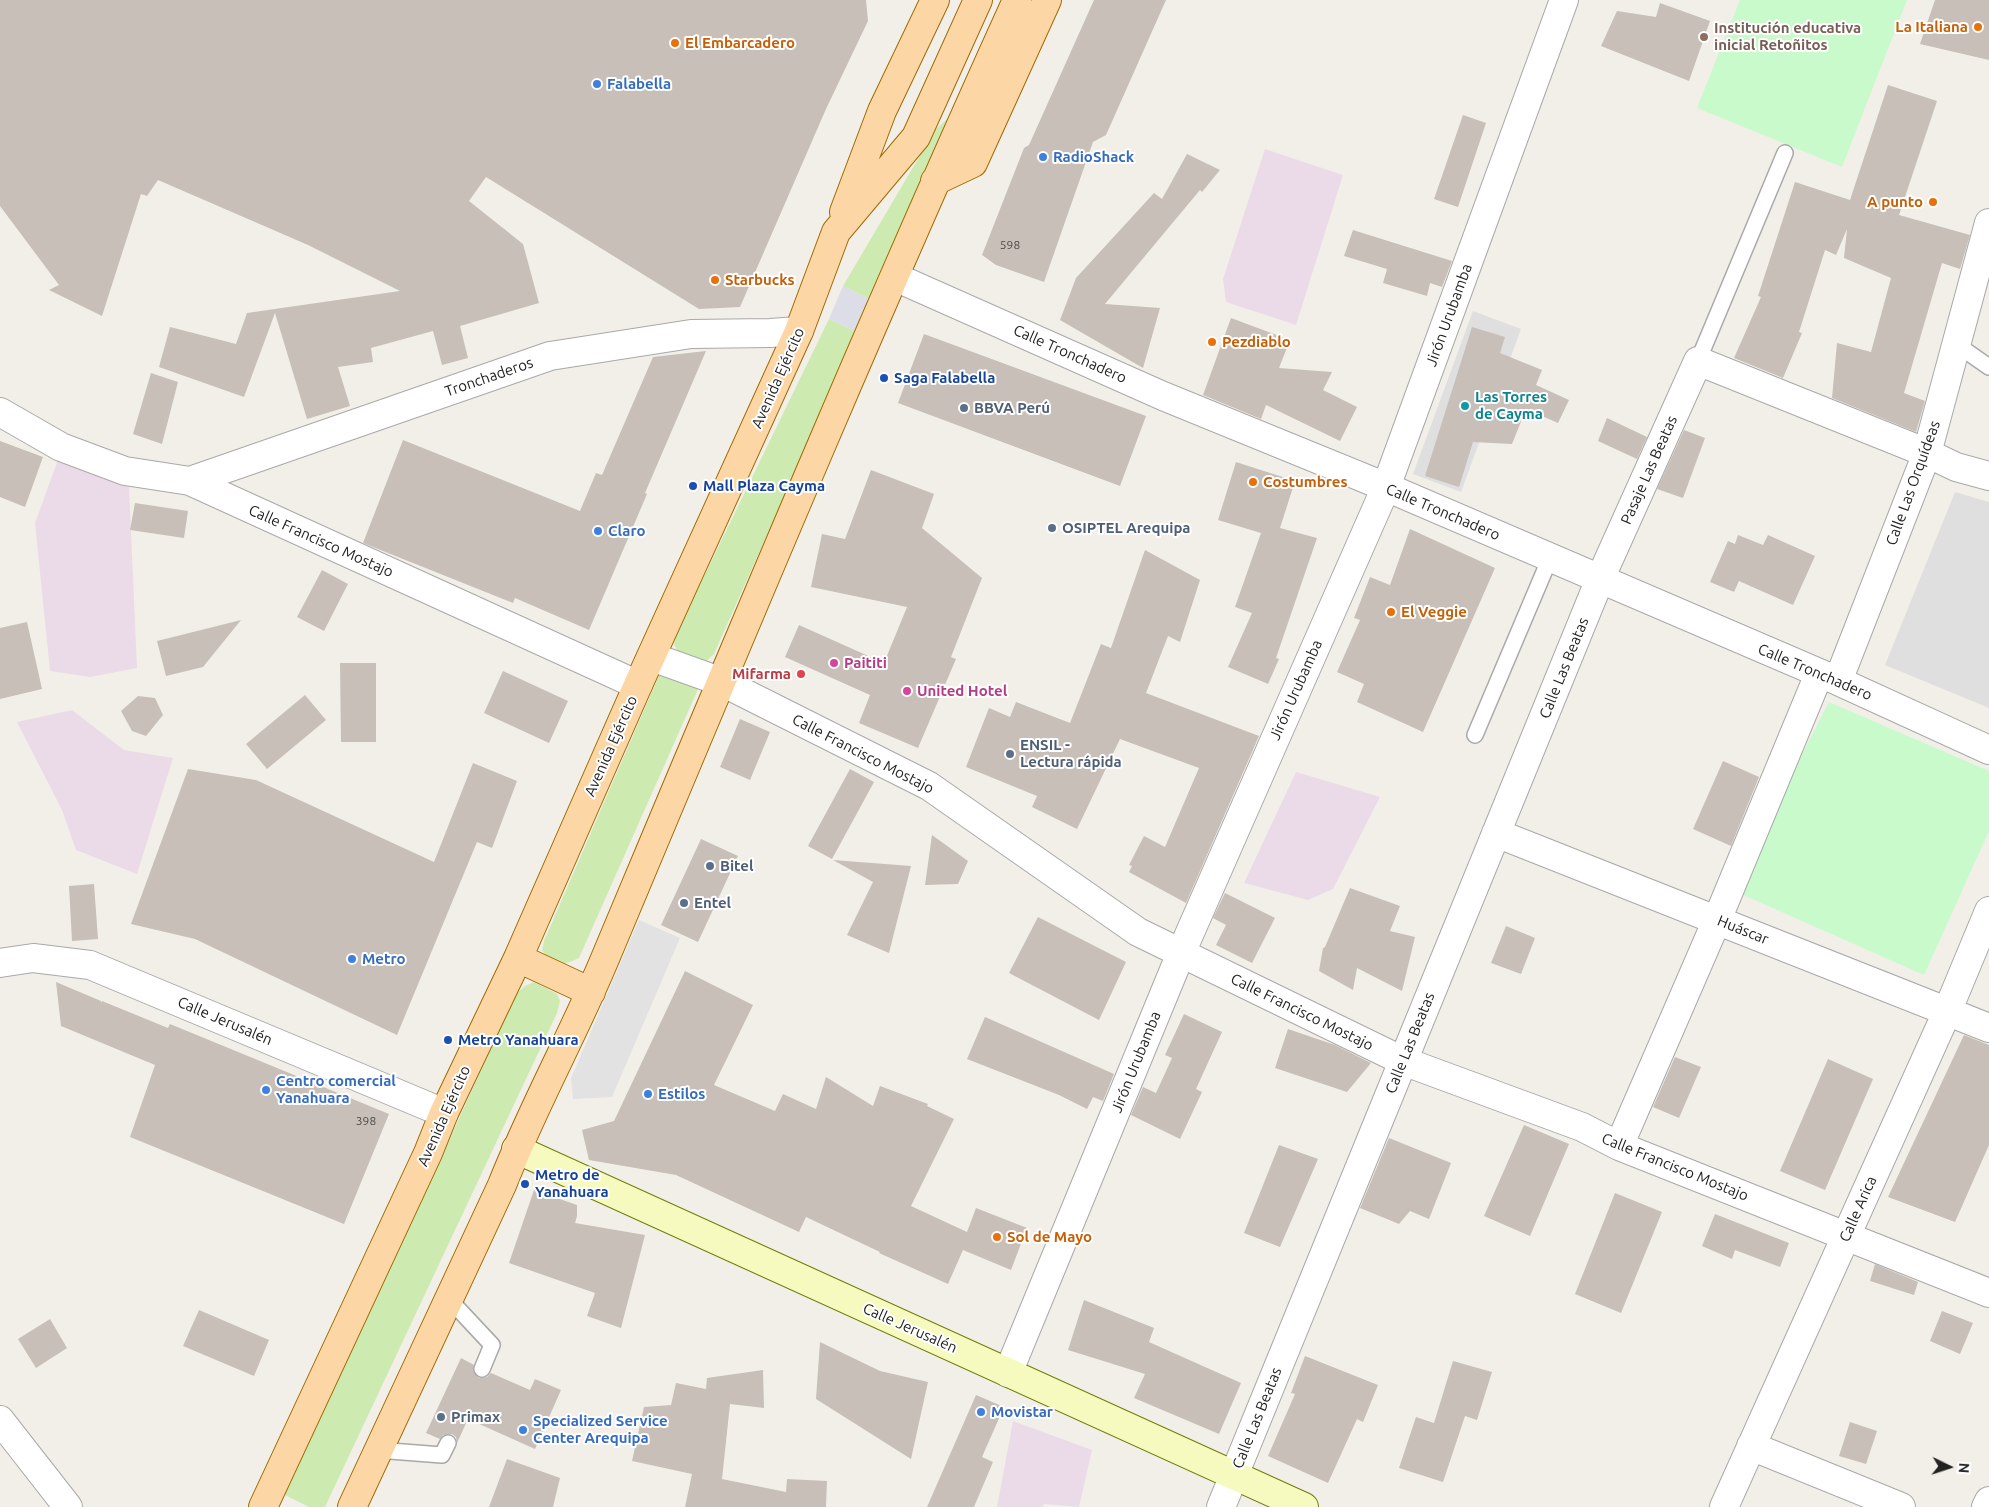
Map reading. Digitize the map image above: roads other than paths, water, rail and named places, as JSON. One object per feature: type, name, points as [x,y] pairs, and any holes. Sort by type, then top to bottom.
[{"type":"main road","points":[[836,232],[882,111],[934,0]]},
{"type":"main road","name":"Avenida Ejército","points":[[263,1507],[428,1153],[444,1113],[518,958],[638,685],[799,331],[836,232],[916,137],[978,0]]},
{"type":"main road","points":[[352,1507],[502,1185],[516,1149],[591,992],[936,181],[1018,0]]},
{"type":"main road","points":[[936,181],[973,163],[1047,0]]},
{"type":"main road","points":[[518,958],[591,992]]},
{"type":"street","name":"Jirón Urubamba","points":[[1008,1373],[1181,954],[1386,487],[1564,0]]},
{"type":"street","name":"Calle Las Orquídeas","points":[[1619,1146],[1717,920],[1829,678],[1927,453],[1989,223]]},
{"type":"street","name":"Calle Tronchadero","points":[[895,277],[1163,396],[1386,487],[1829,678],[1989,750]]},
{"type":"street","name":"Tronchaderos","points":[[190,481],[550,356],[691,334],[770,334],[799,331]]},
{"type":"street","points":[[1698,361],[1927,453],[1956,467],[1989,476]]},
{"type":"street","name":"Pasaje Las Beatas","points":[[1600,579],[1698,361]]},
{"type":"street","name":"Calle Francisco Mostajo","points":[[0,412],[61,447],[125,471],[190,481],[638,685]]},
{"type":"street","name":"Calle Las Beatas","points":[[1221,1507],[1600,579]]},
{"type":"street","name":"Calle Francisco Mostajo","points":[[652,657],[722,682],[929,786],[1138,932],[1403,1060],[1582,1128],[1619,1146],[1989,1293]]},
{"type":"street","name":"Huáscar","points":[[1496,833],[1989,1028]]},
{"type":"street","name":"Calle Arica","points":[[1724,1507],[1947,1012],[1989,911]]},
{"type":"street","name":"Calle Jerusalén","points":[[0,963],[33,958],[90,965],[444,1113]]},
{"type":"street","name":"Calle Jerusalén","points":[[516,1149],[1304,1507]]},
{"type":"street","points":[[0,1420],[68,1507]]},
{"type":"street","points":[[1751,1446],[1901,1507]]},
{"type":"street","points":[[1986,1507],[1989,1501]]},
{"type":"lane","points":[[1698,361],[1785,153]]},
{"type":"lane","points":[[1956,344],[1989,367]]},
{"type":"lane","points":[[1474,735],[1550,558]]},
{"type":"lane","points":[[449,1299],[492,1345],[482,1369]]},
{"type":"lane","points":[[377,1450],[442,1455],[448,1443]]},
{"type":"place","name":"La Italiana","points":[[1978,27]]},
{"type":"place","name":"Institución educativa inicial Retoñitos","points":[[1704,37]]},
{"type":"place","name":"El Embarcadero","points":[[675,43]]},
{"type":"place","name":"Falabella","points":[[597,84]]},
{"type":"place","name":"RadioShack","points":[[1043,157]]},
{"type":"place","name":"A punto","points":[[1933,202]]},
{"type":"place","name":"Starbucks","points":[[715,280]]},
{"type":"place","name":"Pezdiablo","points":[[1212,342]]},
{"type":"place","name":"Saga Falabella","points":[[884,378]]},
{"type":"place","name":"Las Torres de Cayma","points":[[1465,406]]},
{"type":"place","name":"BBVA Perú","points":[[964,408]]},
{"type":"place","name":"Costumbres","points":[[1253,482]]},
{"type":"place","name":"Mall Plaza Cayma","points":[[693,486]]},
{"type":"place","name":"OSIPTEL Arequipa","points":[[1052,528]]},
{"type":"place","name":"Claro","points":[[598,531]]},
{"type":"place","name":"El Veggie","points":[[1391,612]]},
{"type":"place","name":"Paititi","points":[[834,663]]},
{"type":"place","name":"Mifarma","points":[[801,674]]},
{"type":"place","name":"United Hotel","points":[[907,691]]},
{"type":"place","name":"ENSIL - Lectura rápida","points":[[1010,754]]},
{"type":"place","name":"Bitel","points":[[710,866]]},
{"type":"place","name":"Entel","points":[[684,903]]},
{"type":"place","name":"Metro","points":[[352,959]]},
{"type":"place","name":"Metro Yanahuara","points":[[448,1040]]},
{"type":"place","name":"Centro comercial Yanahuara","points":[[266,1090]]},
{"type":"place","name":"Estilos","points":[[648,1094]]},
{"type":"place","name":"Metro de Yanahuara","points":[[525,1184]]},
{"type":"place","name":"Sol de Mayo","points":[[997,1237]]},
{"type":"place","name":"Movistar","points":[[981,1412]]},
{"type":"place","name":"Primax","points":[[441,1417]]},
{"type":"place","name":"Specialized Service Center Arequipa","points":[[523,1430]]}]
